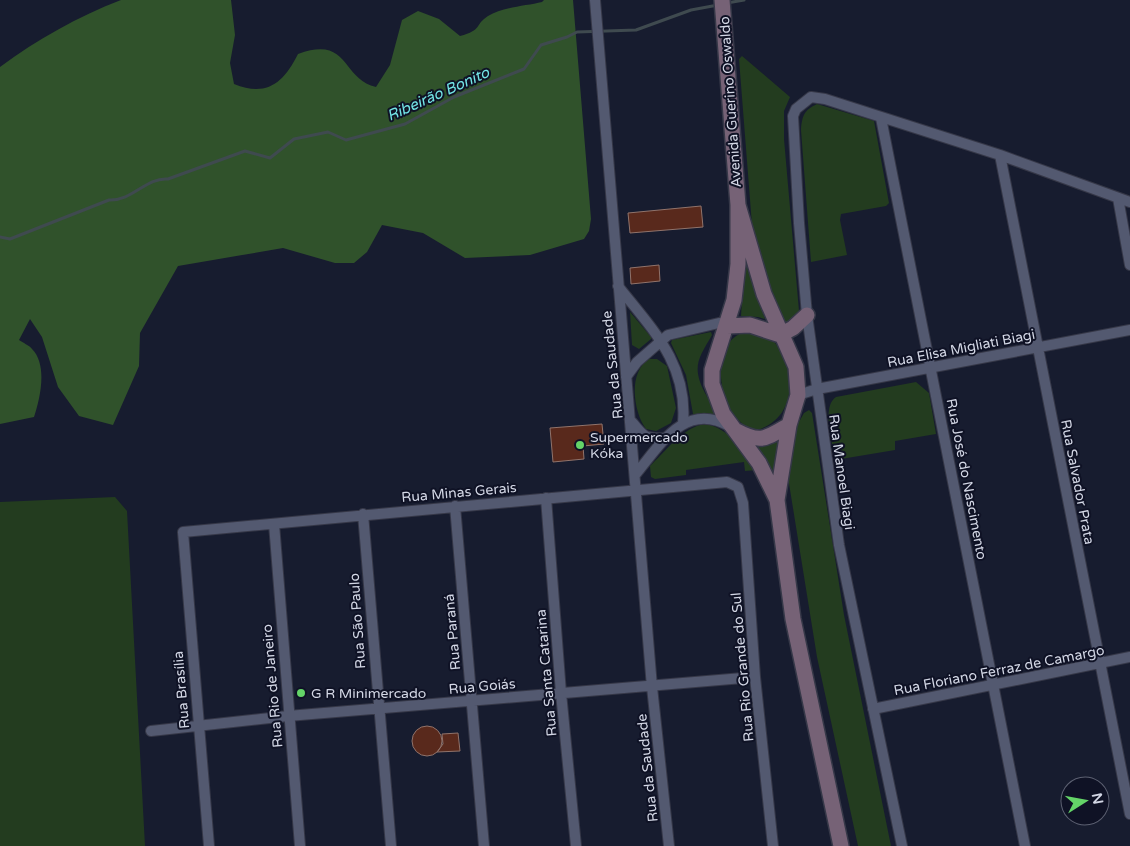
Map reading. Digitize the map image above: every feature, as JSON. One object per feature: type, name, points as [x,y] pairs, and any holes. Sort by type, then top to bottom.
[{"type":"main road","name":"Avenida Guerino Oswaldo","points":[[722,0],[738,205],[737,284],[727,326],[713,365],[712,384],[716,397],[732,428],[759,463],[777,500]]},
{"type":"main road","name":"Avenida Guerino Oswaldo","points":[[738,205],[753,263],[780,335],[792,354],[796,368],[798,395],[789,425],[777,500]]},
{"type":"main road","points":[[727,326],[750,325],[780,335],[793,328],[808,315]]},
{"type":"main road","points":[[732,428],[751,438],[761,439],[769,438],[789,425]]},
{"type":"main road","points":[[777,500],[793,619],[842,846]]},
{"type":"street","name":"Rua da Saudade","points":[[595,1],[618,285],[636,474],[652,687],[669,846]]},
{"type":"street","name":"Rua Manoel Biagi","points":[[882,118],[825,99],[811,97],[796,109],[793,116],[799,223],[808,315],[839,545],[902,846]]},
{"type":"street","points":[[882,118],[1000,155],[1130,202]]},
{"type":"street","name":"Rua José do Nascimento","points":[[882,118],[933,368],[992,686],[1025,846]]},
{"type":"street","name":"Rua Salvador Prata","points":[[1000,155],[1130,814]]},
{"type":"street","points":[[1118,198],[1130,265]]},
{"type":"street","points":[[618,285],[660,340],[679,374],[684,405],[683,423]]},
{"type":"street","points":[[626,377],[637,362],[668,335],[719,323],[727,326]]},
{"type":"street","name":"Rua Elisa Migliati Biagi","points":[[798,395],[817,389],[1130,330]]},
{"type":"street","points":[[636,474],[665,438],[683,423],[703,419],[718,420],[732,428]]},
{"type":"street","points":[[631,421],[643,436],[665,438]]},
{"type":"street","name":"Rua Minas Gerais","points":[[183,532],[637,489],[727,482],[738,487]]},
{"type":"street","name":"Rua Rio Grande do Sul","points":[[738,487],[743,503],[755,677],[773,846]]},
{"type":"street","name":"Rua Santa Catarina","points":[[546,498],[561,693],[576,846]]},
{"type":"street","name":"Rua Paraná","points":[[455,506],[484,846]]},
{"type":"street","name":"Rua São Paulo","points":[[363,514],[391,846]]},
{"type":"street","name":"Rua Rio de Janeiro","points":[[274,524],[300,846]]},
{"type":"street","name":"Rua Brasília","points":[[183,532],[209,846]]},
{"type":"street","name":"Rua Floriano Ferraz de Camargo","points":[[873,709],[1130,657]]},
{"type":"street","name":"Rua Goiás","points":[[151,731],[288,716],[755,677]]},
{"type":"green space","points":[[121,0],[231,0],[235,35],[230,63],[234,84],[255,89],[264,88],[280,80],[298,54],[315,50],[327,50],[336,54],[356,76],[365,83],[376,87],[390,65],[402,20],[418,11],[439,19],[460,36],[472,32],[488,16],[500,11],[544,0],[573,0],[591,219],[589,231],[584,239],[530,255],[465,258],[423,233],[382,225],[367,252],[354,263],[335,263],[283,248],[178,266],[140,333],[139,366],[113,425],[79,416],[58,387],[42,337],[30,319],[19,340],[32,349],[40,364],[40,392],[34,417],[0,424],[0,67],[58,29]]},
{"type":"green space","points":[[742,56],[790,97],[784,111],[784,139],[799,311],[794,320],[785,324],[758,257],[752,225],[739,59]]},
{"type":"green space","points":[[817,104],[874,121],[889,203],[886,206],[841,214],[840,220],[847,255],[811,262],[801,130],[805,114]]},
{"type":"green space","points":[[744,267],[747,267],[765,319],[741,316]]},
{"type":"green space","points":[[630,312],[651,337],[639,349],[632,345]]},
{"type":"green space","points":[[750,331],[767,336],[773,340],[786,364],[790,387],[784,409],[778,418],[769,425],[757,430],[743,424],[733,413],[725,397],[721,380],[721,363],[726,348],[735,336]]},
{"type":"green space","points":[[711,332],[712,335],[698,362],[698,376],[716,414],[693,414],[686,375],[671,343],[672,340]]},
{"type":"green space","points":[[649,359],[657,359],[667,366],[676,408],[671,423],[656,431],[646,429],[638,412],[635,392],[635,382],[638,373],[642,365]]},
{"type":"green space","points":[[916,382],[929,393],[936,434],[895,441],[895,450],[835,460],[830,435],[829,409],[836,397]]},
{"type":"green space","points":[[809,410],[812,413],[844,615],[891,846],[858,846],[817,657],[787,471],[791,436],[804,413]]},
{"type":"green space","points":[[705,424],[722,430],[735,441],[757,470],[745,471],[744,462],[686,470],[686,475],[655,479],[651,477],[650,466],[668,447],[689,430]]},
{"type":"green space","points":[[779,441],[775,472],[770,473],[754,445],[769,445]]},
{"type":"green space","points":[[115,497],[127,511],[145,846],[0,846],[0,502]]},
{"type":"building","points":[[701,206],[703,227],[630,233],[628,213]]},
{"type":"building","points":[[659,265],[660,281],[631,284],[630,268]]},
{"type":"building","points":[[602,424],[604,444],[583,446],[584,459],[553,462],[550,428]]},
{"type":"building","points":[[427,726],[438,730],[442,741],[438,752],[427,756],[416,752],[412,741],[416,730]]},
{"type":"building","points":[[458,733],[460,751],[437,752],[443,744],[442,734]]},
{"type":"waterway","name":"Ribeirão Bonito","points":[[727,3],[744,0]]},
{"type":"waterway","name":"Ribeirão Bonito","points":[[0,237],[10,239],[109,200],[125,197],[160,179],[168,179],[245,151],[270,158],[294,139],[328,132],[346,140],[405,124],[454,97],[524,69],[541,45],[577,32],[636,30],[691,10],[718,5]]},
{"type":"place","name":"Supermercado Kóka","points":[[580,445]]},
{"type":"place","name":"G R Minimercado","points":[[301,693]]}]
